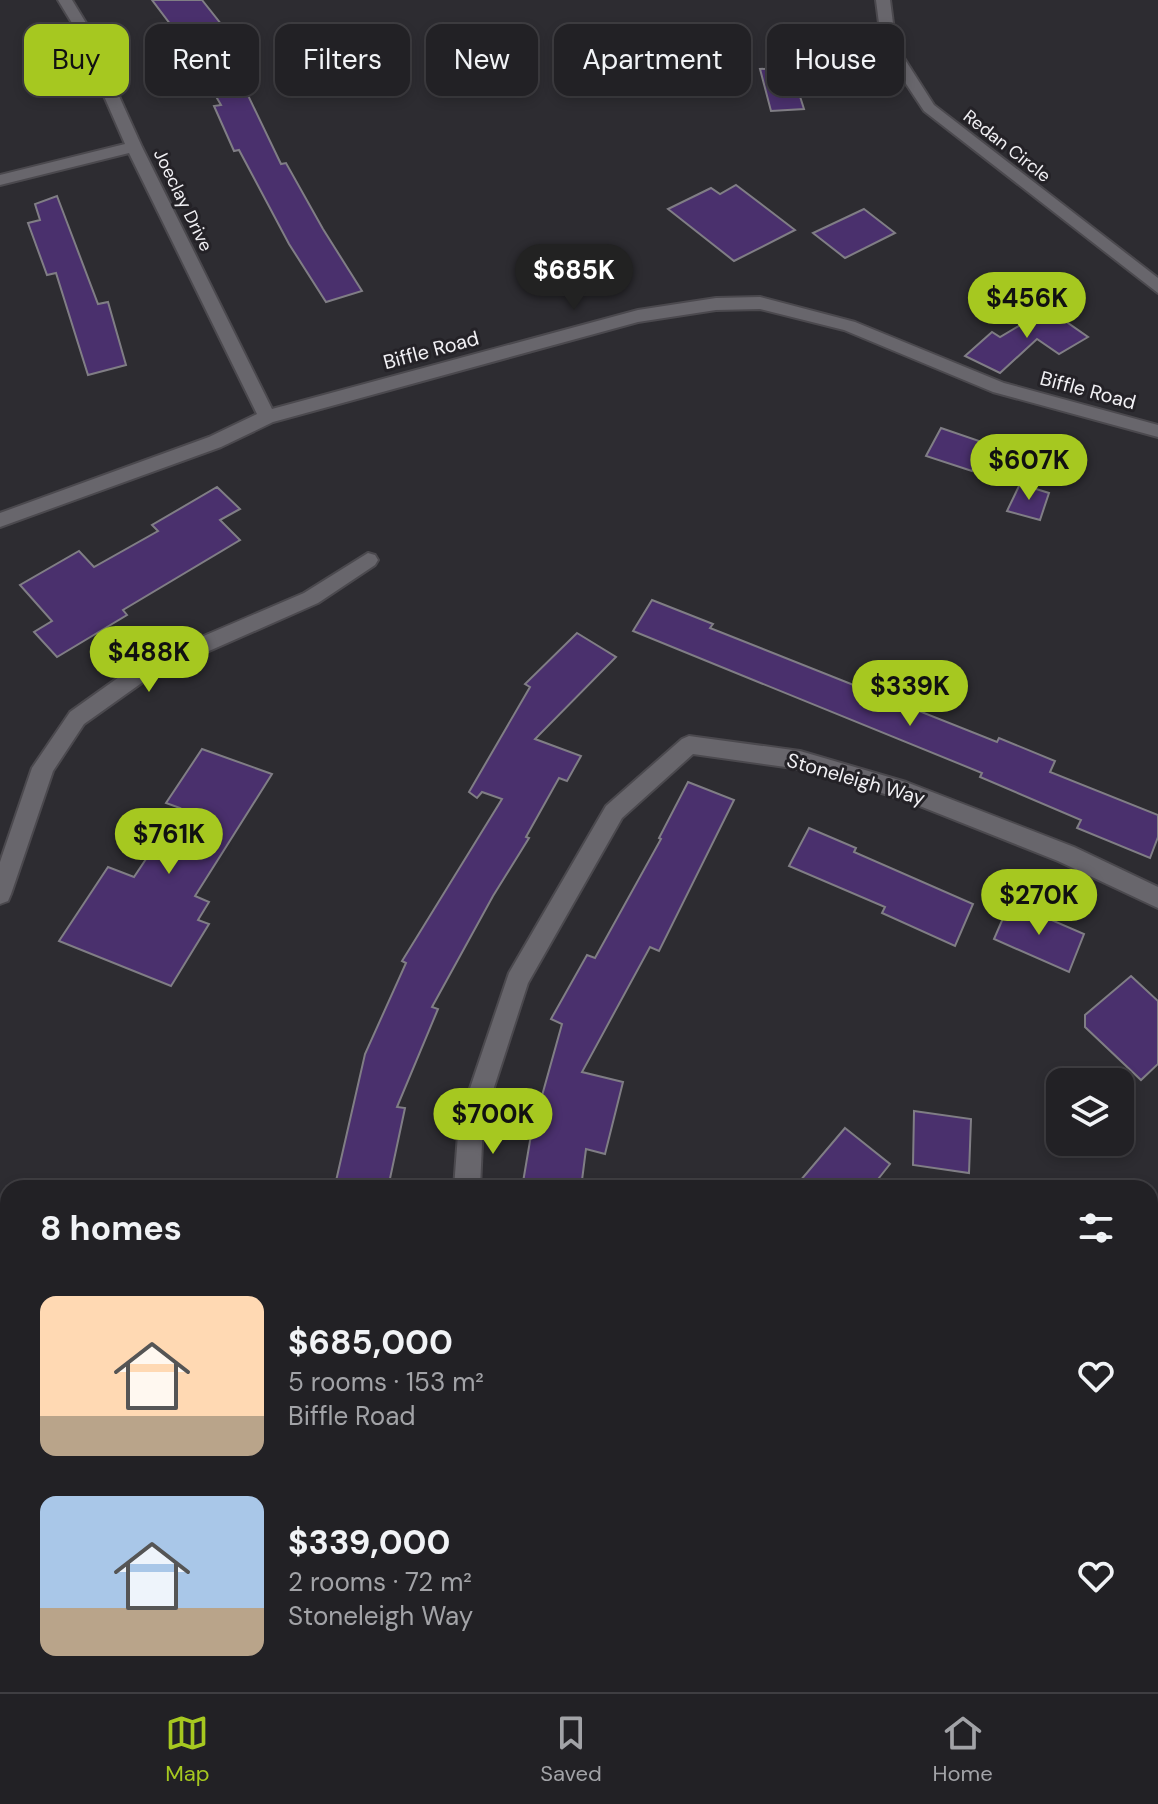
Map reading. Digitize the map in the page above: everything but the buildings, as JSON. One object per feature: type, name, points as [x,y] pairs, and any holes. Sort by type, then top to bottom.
[{"type":"street","name":"Joeclay Drive","points":[[65,0],[79,23],[134,147],[267,417]]},
{"type":"street","name":"Redan Circle","points":[[883,0],[890,49],[914,91],[929,108],[1158,287]]},
{"type":"street","points":[[0,180],[134,147]]},
{"type":"street","name":"Biffle Road","points":[[0,520],[215,442],[267,417],[638,316],[716,304],[760,303],[849,326],[999,388],[1158,431]]},
{"type":"street","points":[[0,894],[43,768],[77,718],[143,671],[311,598],[368,560]]},
{"type":"street","name":"Stoneleigh Way","points":[[467,1180],[471,1121],[517,980],[614,812],[689,745],[800,760],[906,791],[1066,854],[1158,898]]}]
